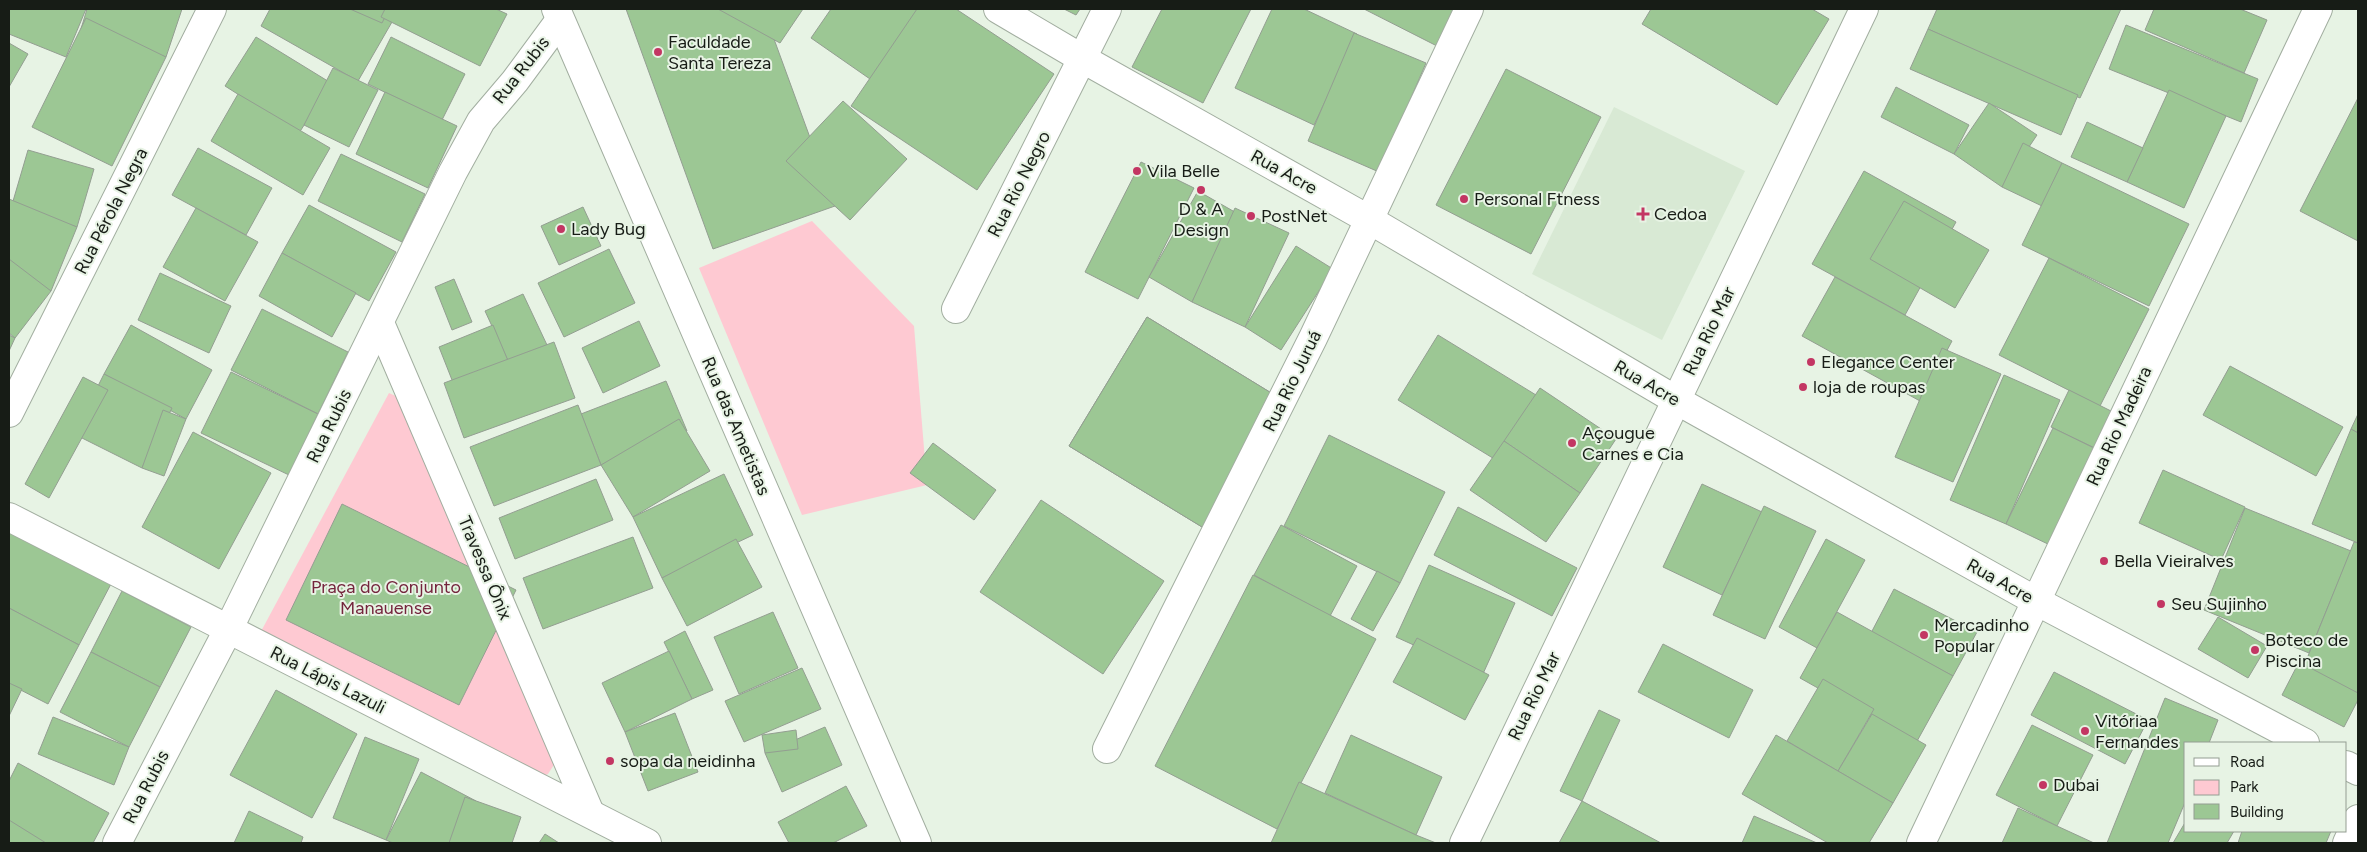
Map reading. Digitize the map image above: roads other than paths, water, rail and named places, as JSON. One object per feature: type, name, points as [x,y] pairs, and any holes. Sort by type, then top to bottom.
[{"type":"street","name":"Rua Pérola Negra","points":[[9,413],[212,9]]},
{"type":"street","name":"Rua Acre","points":[[998,9],[1083,59],[1368,219],[1676,400],[2036,601],[2303,742]]},
{"type":"street","name":"Rua Rio Negro","points":[[956,309],[1107,9]]},
{"type":"street","name":"Rua Rio Juruá","points":[[1107,749],[1313,338],[1469,9]]},
{"type":"street","name":"Rua Rio Mar","points":[[1464,843],[1864,9]]},
{"type":"street","name":"Rua Rio Madeira","points":[[1921,843],[2318,9]]},
{"type":"street","name":"Rua Rubis","points":[[117,843],[228,630],[380,324],[453,172],[481,121],[515,81],[558,14]]},
{"type":"street","name":"Rua das Ametistas","points":[[558,14],[918,843]]},
{"type":"street","name":"Travessa Ônix","points":[[380,324],[590,813]]},
{"type":"street","name":"Rua Lápis Lazuli","points":[[9,517],[647,843]]},
{"type":"street","points":[[2347,766],[2358,772]]},
{"type":"street","points":[[2347,843],[2358,819]]},
{"type":"place","name":"Faculdade Santa Tereza","points":[[658,52]]},
{"type":"place","name":"Vila Belle","points":[[1137,171]]},
{"type":"place","name":"D & A Design","points":[[1201,190]]},
{"type":"place","name":"Personal Ftness","points":[[1464,199]]},
{"type":"place","name":"Cedoa","points":[[1643,214]]},
{"type":"place","name":"PostNet","points":[[1251,216]]},
{"type":"place","name":"Lady Bug","points":[[561,229]]},
{"type":"place","name":"Elegance Center","points":[[1811,362]]},
{"type":"place","name":"loja de roupas","points":[[1803,387]]},
{"type":"place","name":"Açougue Carnes e Cia","points":[[1572,443]]},
{"type":"place","name":"Bella Vieiralves","points":[[2104,561]]},
{"type":"place","name":"Seu Sujinho","points":[[2161,604]]},
{"type":"place","name":"Mercadinho Popular","points":[[1924,635]]},
{"type":"place","name":"Boteco de Piscina","points":[[2255,650]]},
{"type":"place","name":"Vitóriaa Fernandes","points":[[2085,731]]},
{"type":"place","name":"sopa da neidinha","points":[[610,761]]},
{"type":"place","name":"Dubai","points":[[2043,785]]},
{"type":"park label","name":"Praça do Conjunto Manauense","points":[[386,597]]}]
